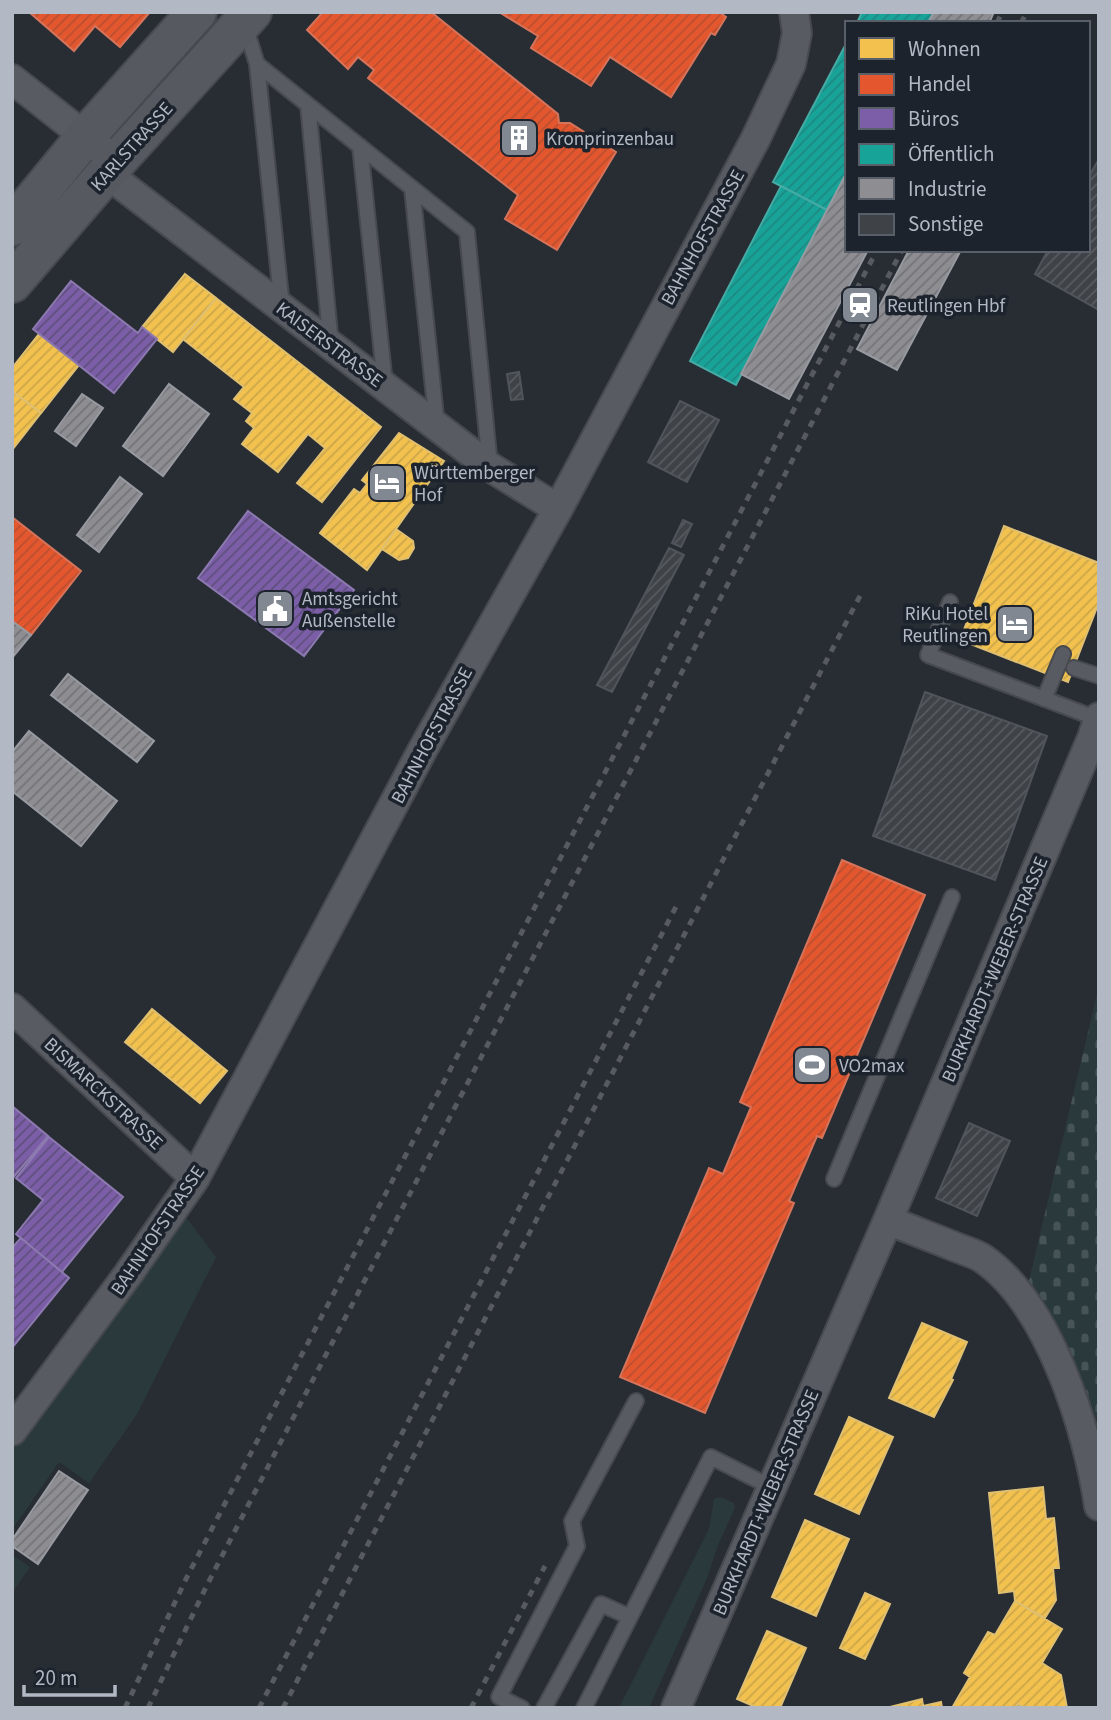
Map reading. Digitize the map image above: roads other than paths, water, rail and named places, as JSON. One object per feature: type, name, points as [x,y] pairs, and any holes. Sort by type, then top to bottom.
[{"type":"main road","name":"KARLSTRASSE","points":[[12,226],[86,136],[197,12]]},
{"type":"main road","name":"KARLSTRASSE","points":[[12,283],[111,167],[248,17]]},
{"type":"street","name":"BAHNHOFSTRASSE","points":[[12,1431],[129,1273],[195,1178],[436,725],[558,509],[785,81],[796,48],[794,12]]},
{"type":"street","name":"KAISERSTRASSE","points":[[12,79],[86,136],[111,167],[250,285],[490,467],[558,509]]},
{"type":"street","name":"BURKHARDT+WEBER-STRASSE","points":[[676,1708],[888,1220],[1092,738],[1098,718]]},
{"type":"street","name":"BISMARCKSTRASSE","points":[[12,1008],[195,1178]]},
{"type":"street","points":[[888,1220],[981,1257],[1007,1279],[1030,1311],[1072,1395],[1086,1440],[1099,1506]]},
{"type":"lane","points":[[248,17],[257,64],[282,309]]},
{"type":"lane","points":[[257,64],[467,232],[490,467]]},
{"type":"lane","points":[[308,105],[331,346]]},
{"type":"lane","points":[[360,146],[385,386]]},
{"type":"lane","points":[[412,188],[438,427]]},
{"type":"lane","points":[[950,603],[928,654],[1098,718]]},
{"type":"lane","points":[[1044,699],[1063,654]]},
{"type":"lane","points":[[1074,668],[1099,676]]},
{"type":"lane","points":[[834,1179],[952,897]]},
{"type":"lane","points":[[522,1708],[499,1697],[577,1546],[572,1521],[636,1401]]},
{"type":"lane","points":[[584,1708],[711,1457],[771,1487]]},
{"type":"lane","points":[[544,1708],[601,1604],[630,1617]]},
{"type":"railway","points":[[998,21],[1002,12]]},
{"type":"railway","points":[[1022,21],[1027,12]]},
{"type":"railway","points":[[125,1708],[186,1579],[286,1385],[876,252]]},
{"type":"railway","points":[[148,1708],[206,1587],[306,1393],[901,252]]},
{"type":"railway","points":[[283,1708],[861,594]]},
{"type":"railway","points":[[259,1708],[679,901]]},
{"type":"railway","points":[[471,1708],[545,1566]]},
{"type":"place","name":"Kronprinzenbau","points":[[519,138]]},
{"type":"place","name":"Reutlingen Hbf","points":[[860,305]]},
{"type":"place","name":"Württemberger Hof","points":[[387,483]]},
{"type":"place","name":"Amtsgericht Außenstelle","points":[[275,609]]},
{"type":"place","name":"RiKu Hotel Reutlingen","points":[[1015,624]]},
{"type":"place","name":"VO2max","points":[[812,1065]]}]
